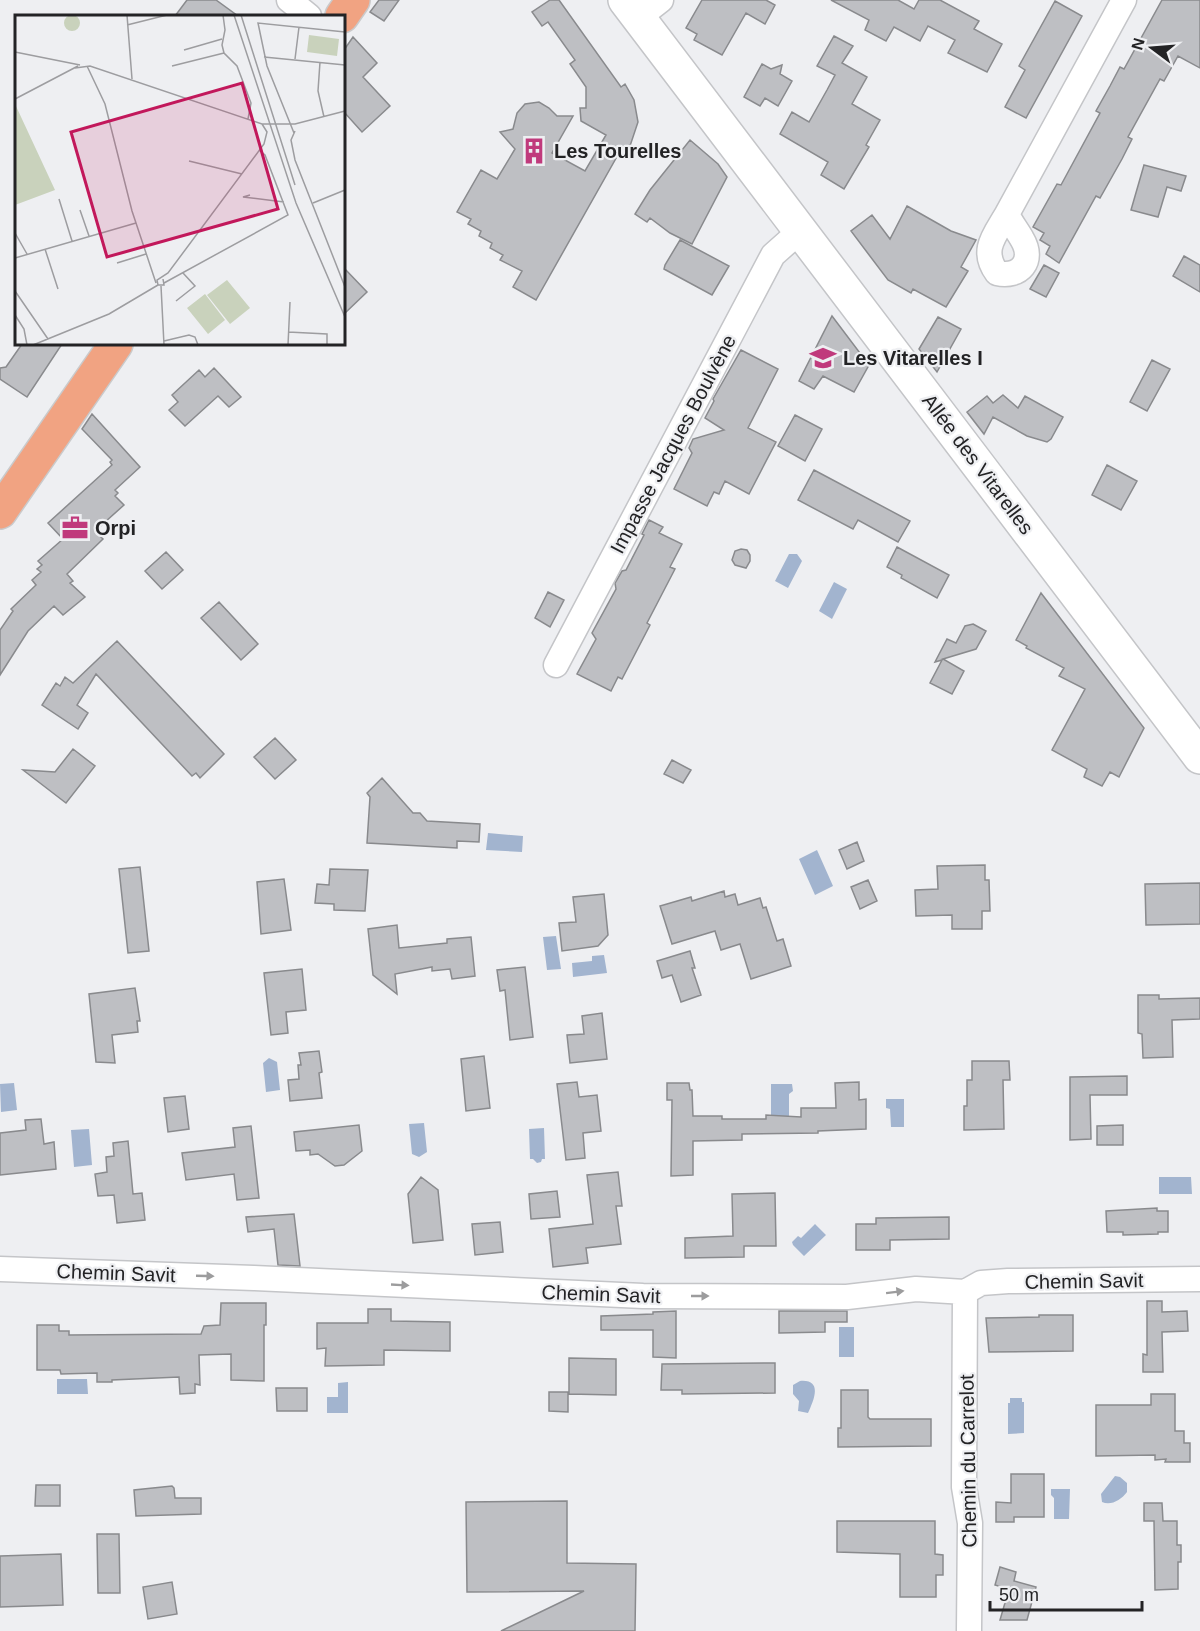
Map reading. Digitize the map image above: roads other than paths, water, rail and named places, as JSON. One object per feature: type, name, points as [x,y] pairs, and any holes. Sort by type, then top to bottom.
[{"type":"main road","points":[[343,15],[353,0]]},
{"type":"main road","name":"Allée des Vitarelles","points":[[641,6],[705,103],[800,231],[1200,757]]},
{"type":"main road","points":[[0,512],[115,345]]},
{"type":"street","points":[[289,0],[308,15]]},
{"type":"street","points":[[1007,214],[1124,0]]},
{"type":"street","name":"Impasse Jacques Boulvène","points":[[556,664],[772,255],[800,231]]},
{"type":"street","name":"Chemin Savit","points":[[0,1269],[266,1278],[643,1296],[848,1297],[916,1288],[965,1292],[981,1283],[1008,1281],[1200,1279]]},
{"type":"street","name":"Chemin du Carrelot","points":[[965,1292],[964,1487],[970,1523],[969,1631]]},
{"type":"water","points":[[789,554],[797,554],[802,561],[788,588],[775,581]]},
{"type":"water","points":[[834,582],[847,589],[832,619],[819,611]]},
{"type":"water","points":[[488,833],[523,836],[522,852],[486,850]]},
{"type":"water","points":[[817,850],[833,886],[815,895],[799,859]]},
{"type":"water","points":[[556,936],[561,969],[547,970],[543,937]]},
{"type":"water","points":[[604,955],[607,973],[573,977],[572,963],[592,961],[592,956]]},
{"type":"water","points":[[269,1058],[277,1062],[280,1090],[266,1092],[263,1063]]},
{"type":"water","points":[[14,1083],[17,1110],[1,1112],[0,1084]]},
{"type":"water","points":[[771,1084],[792,1084],[793,1091],[789,1094],[789,1124],[771,1125]]},
{"type":"water","points":[[886,1099],[904,1099],[904,1127],[891,1127],[890,1109],[886,1108]]},
{"type":"water","points":[[424,1123],[427,1152],[419,1157],[412,1154],[409,1124]]},
{"type":"water","points":[[544,1128],[545,1159],[537,1163],[530,1159],[529,1129]]},
{"type":"water","points":[[89,1129],[92,1165],[74,1167],[71,1130]]},
{"type":"water","points":[[1159,1177],[1191,1177],[1192,1194],[1159,1194]]},
{"type":"water","points":[[815,1224],[826,1235],[804,1256],[792,1242],[798,1236],[801,1238]]},
{"type":"water","points":[[839,1327],[854,1327],[854,1357],[839,1357]]},
{"type":"water","points":[[57,1379],[87,1379],[88,1394],[57,1394]]},
{"type":"water","points":[[800,1381],[812,1383],[815,1391],[808,1413],[798,1411],[799,1401],[793,1394],[793,1385]]},
{"type":"water","points":[[348,1382],[348,1413],[327,1413],[327,1397],[338,1397],[338,1383]]},
{"type":"water","points":[[1010,1398],[1022,1398],[1024,1402],[1024,1433],[1008,1434]]},
{"type":"water","points":[[1115,1476],[1127,1483],[1127,1492],[1116,1501],[1102,1502],[1101,1494]]},
{"type":"water","points":[[1051,1489],[1070,1489],[1069,1519],[1054,1519],[1054,1498],[1051,1495]]},
{"type":"place","name":"Les Tourelles","points":[[534,151]]},
{"type":"place","name":"Les Vitarelles I","points":[[823,358]]},
{"type":"place","name":"Orpi","points":[[75,528]]}]
